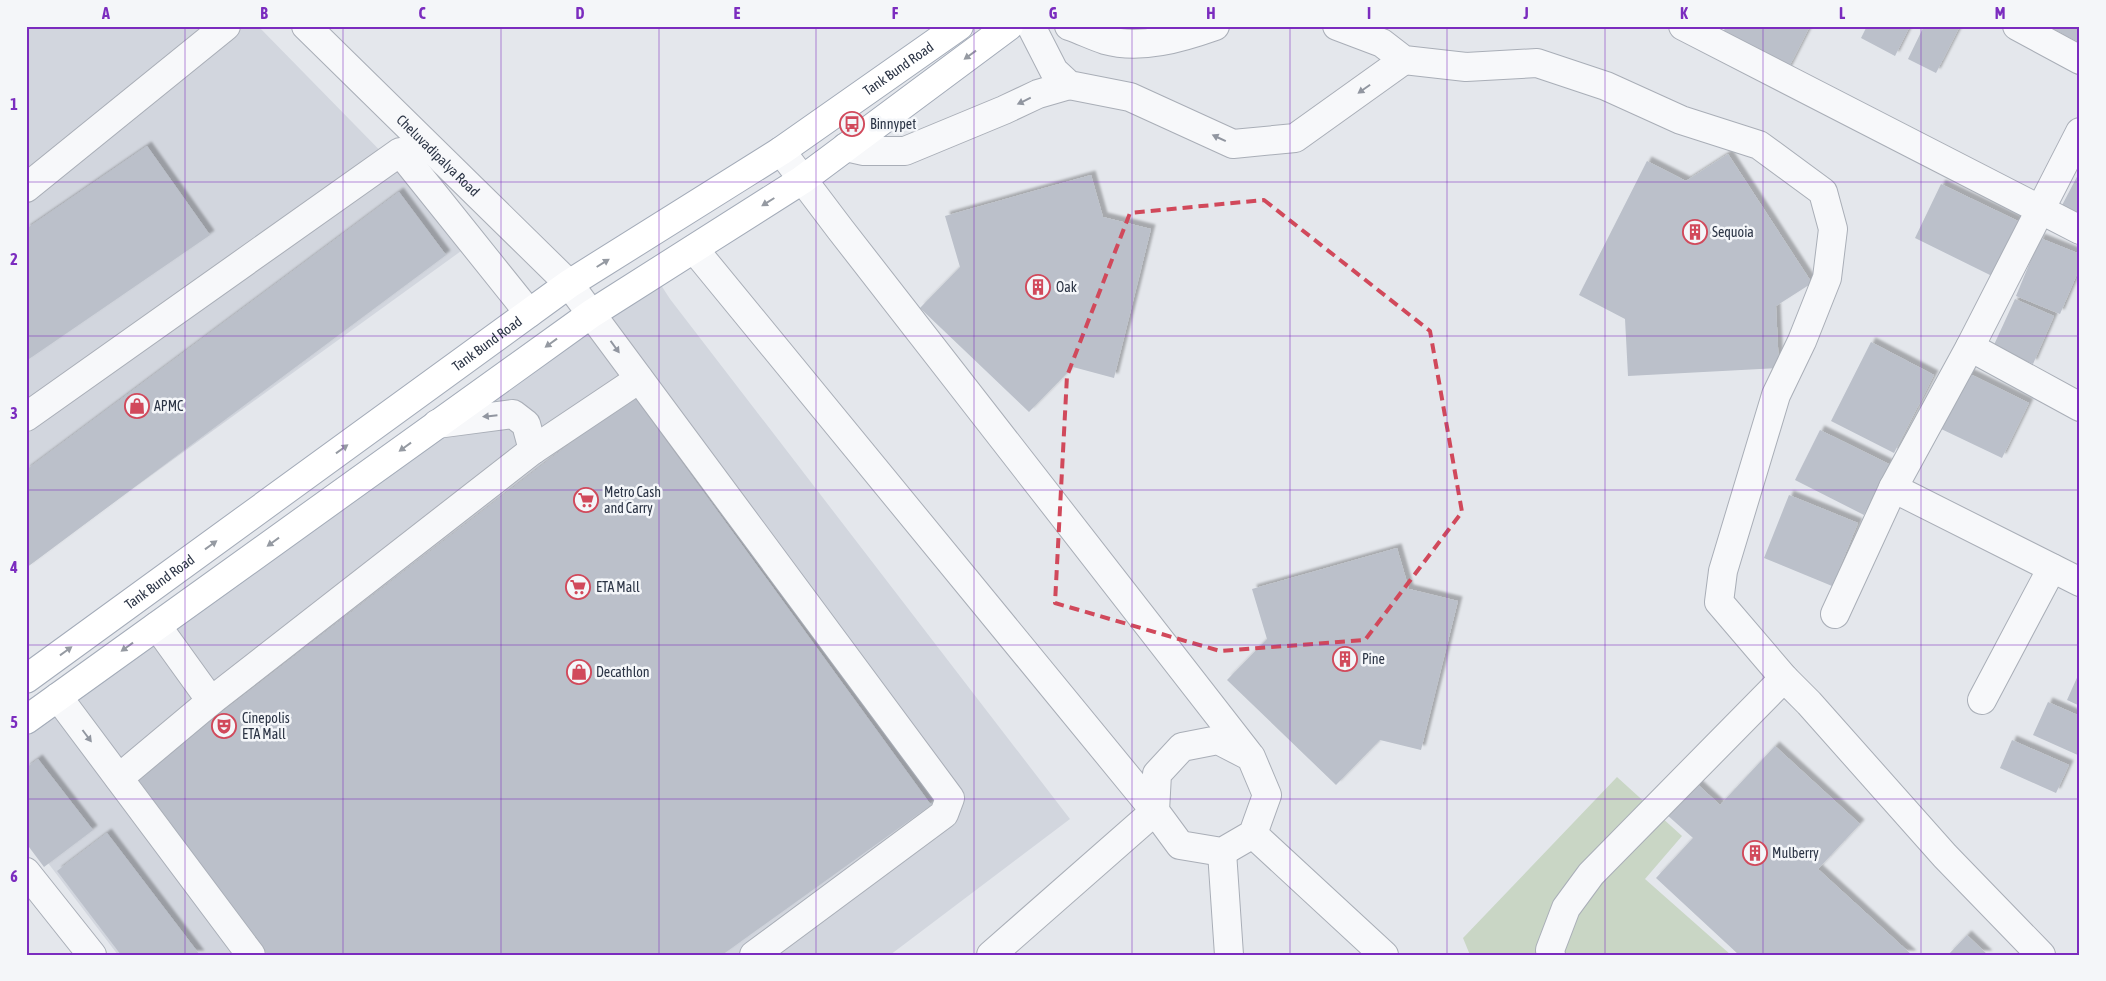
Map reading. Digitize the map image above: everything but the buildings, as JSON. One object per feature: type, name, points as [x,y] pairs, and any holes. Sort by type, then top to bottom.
[{"type":"main road","name":"Tank Bund Road","points":[[26,679],[569,284],[781,151],[959,26]]},
{"type":"main road","points":[[26,720],[591,314],[802,180],[1010,26]]},
{"type":"street","points":[[26,188],[226,26]]},
{"type":"street","name":"Cheluvadipalya Road","points":[[306,26],[569,284],[950,798],[944,814],[754,955]]},
{"type":"street","points":[[1031,26],[1054,71],[1070,85]]},
{"type":"street","points":[[1069,26],[1106,40],[1134,43],[1179,38],[1215,26]]},
{"type":"street","points":[[1337,26],[1382,43],[1404,60],[1466,67],[1537,63],[1606,86],[1681,120],[1759,145],[1823,192],[1833,229],[1827,278],[1802,341],[1776,395],[1723,571],[1719,602],[1784,678],[1809,703],[1946,856],[2041,955]]},
{"type":"street","points":[[1683,26],[2080,230]]},
{"type":"street","points":[[2017,26],[2080,60]]},
{"type":"street","points":[[846,147],[864,151],[905,151],[1038,94],[1070,85],[1130,97],[1233,144],[1295,138],[1404,60]]},
{"type":"street","points":[[1835,614],[1893,488],[1970,347],[2080,132]]},
{"type":"street","points":[[694,249],[1155,811],[1180,844],[1222,852],[1253,834],[1267,795],[1251,757],[781,151]]},
{"type":"street","points":[[26,417],[400,152],[529,313]]},
{"type":"street","points":[[1970,347],[2080,408]]},
{"type":"street","points":[[119,778],[211,701],[533,450],[639,379]]},
{"type":"street","points":[[437,424],[513,414],[526,424],[533,450]]},
{"type":"street","points":[[1893,488],[2080,582]]},
{"type":"street","points":[[1982,700],[2052,568]]},
{"type":"street","points":[[157,626],[211,701]]},
{"type":"street","points":[[1551,955],[1550,950],[1566,908],[1591,874],[1784,678]]},
{"type":"street","points":[[58,697],[251,955]]},
{"type":"street","points":[[991,955],[1155,811],[1157,774],[1182,747],[1218,740],[1251,757]]},
{"type":"street","points":[[1253,834],[1384,955]]},
{"type":"street","points":[[1222,852],[1229,955]]},
{"type":"street","points":[[26,872],[92,955]]},
{"type":"highlighted area","points":[[1264,200],[1430,331],[1462,512],[1365,640],[1220,651],[1055,603],[1067,376],[1130,213]]},
{"type":"shaded area","name":"APMC","points":[[26,26],[258,26],[402,173],[468,246],[26,566]]},
{"type":"shaded area","points":[[650,268],[670,299],[1070,819],[890,955],[118,955],[26,834],[26,731]]},
{"type":"green space","points":[[1617,777],[1682,836],[1645,879],[1731,955],[1470,955],[1463,938]]},
{"type":"place","name":"Binnypet","points":[[852,124]]},
{"type":"place","name":"Sequoia","points":[[1695,232]]},
{"type":"place","name":"Oak","points":[[1038,287]]},
{"type":"place","name":"APMC","points":[[137,406]]},
{"type":"place","name":"Metro Cash and Carry","points":[[586,500]]},
{"type":"place","name":"ETA Mall","points":[[578,587]]},
{"type":"place","name":"Pine","points":[[1345,659]]},
{"type":"place","name":"Decathlon","points":[[579,672]]},
{"type":"place","name":"Cinepolis ETA Mall","points":[[224,726]]},
{"type":"place","name":"Mulberry","points":[[1755,853]]}]
